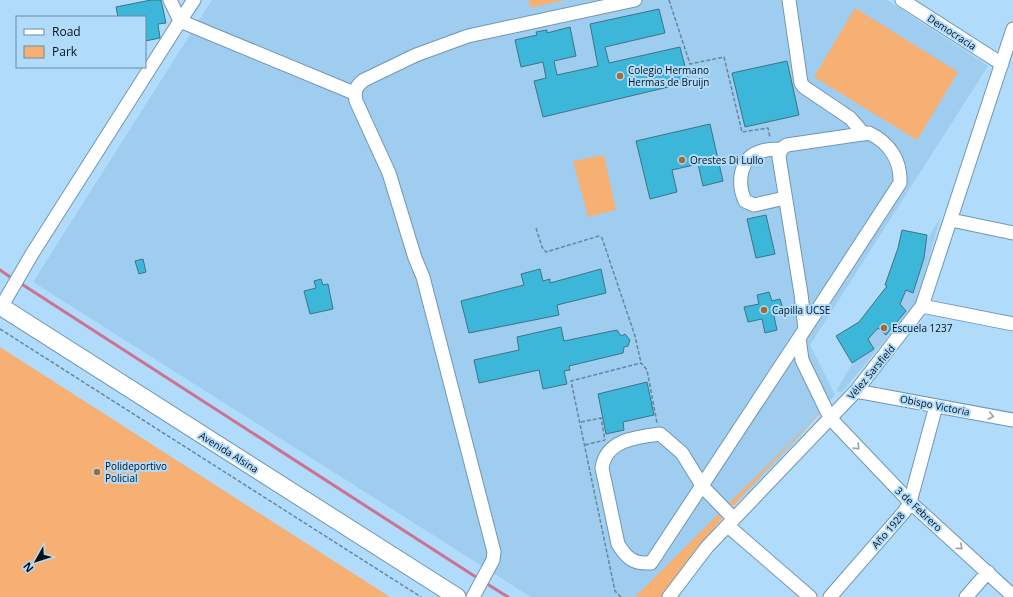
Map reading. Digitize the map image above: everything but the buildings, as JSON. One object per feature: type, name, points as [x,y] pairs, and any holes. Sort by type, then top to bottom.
[{"type":"main road","name":"Avenida Alsina","points":[[0,310],[437,597]]},
{"type":"main road","name":"Avenida Alsina","points":[[0,310],[457,597]]},
{"type":"street","points":[[170,0],[180,21],[354,93]]},
{"type":"street","points":[[0,310],[194,0]]},
{"type":"street","points":[[472,597],[493,560],[494,552],[423,277],[388,173],[356,101],[354,93],[357,85],[364,80],[416,55],[468,36],[635,0]]},
{"type":"street","points":[[789,0],[801,83],[810,91],[850,118],[864,134]]},
{"type":"street","name":"Democracia","points":[[902,0],[1002,64]]},
{"type":"street","name":"Vélez Sarsfield","points":[[669,597],[707,547],[856,391],[922,306],[1013,29]]},
{"type":"street","points":[[785,198],[754,205],[745,201],[742,193],[740,176],[744,162],[761,151],[777,149],[787,145],[870,133],[881,138],[890,149],[900,172],[900,183],[703,487],[651,563],[640,564],[632,562],[625,555],[618,544],[602,468],[603,459],[607,452],[617,444],[646,436],[660,434],[682,453],[703,487],[731,522],[810,597]]},
{"type":"street","name":"3 de Febrero","points":[[777,149],[801,294],[802,360],[830,418],[910,502],[1013,596]]},
{"type":"street","points":[[951,220],[1013,233]]},
{"type":"street","points":[[922,306],[1013,324]]},
{"type":"street","name":"Obispo Victoria","points":[[856,391],[1013,420]]},
{"type":"street","name":"Año 1928","points":[[830,597],[904,512],[910,502],[936,406]]},
{"type":"street","points":[[966,597],[988,572]]},
{"type":"path","points":[[669,0],[690,64],[724,57],[742,132],[768,128],[777,149]]},
{"type":"path","points":[[536,228],[542,247],[546,252],[599,236],[602,238],[635,336],[641,363]]},
{"type":"path","points":[[0,329],[421,597]]},
{"type":"path","points":[[647,370],[660,434]]},
{"type":"path","points":[[580,423],[601,418],[606,440],[585,445]]},
{"type":"shaded area","points":[[212,0],[887,0],[988,66],[810,345],[835,395],[792,446],[706,533],[654,597],[531,597],[33,282]]},
{"type":"shaded area","name":"Escuela 1237","points":[[940,218],[917,301],[842,392],[836,391]]},
{"type":"green space","points":[[529,0],[565,0],[530,8]]},
{"type":"green space","points":[[855,8],[958,72],[917,140],[814,77]]},
{"type":"green space","points":[[604,155],[616,210],[588,217],[573,161]]},
{"type":"green space","name":"Polideportivo Policial","points":[[0,347],[390,597],[0,597]]},
{"type":"green space","points":[[833,400],[765,471],[721,520],[680,570],[661,597],[635,597]]},
{"type":"waterway","points":[[0,270],[13,279]]},
{"type":"waterway","points":[[20,283],[479,579]]},
{"type":"waterway","points":[[484,582],[508,597]]},
{"type":"place","name":"Colegio Hermano Hermas de Bruijn","points":[[620,76]]},
{"type":"place","name":"Orestes Di Lullo","points":[[682,160]]},
{"type":"place","name":"Capilla UCSE","points":[[764,310]]},
{"type":"place","name":"Escuela 1237","points":[[884,328]]},
{"type":"place","name":"Polideportivo Policial","points":[[97,472]]}]
